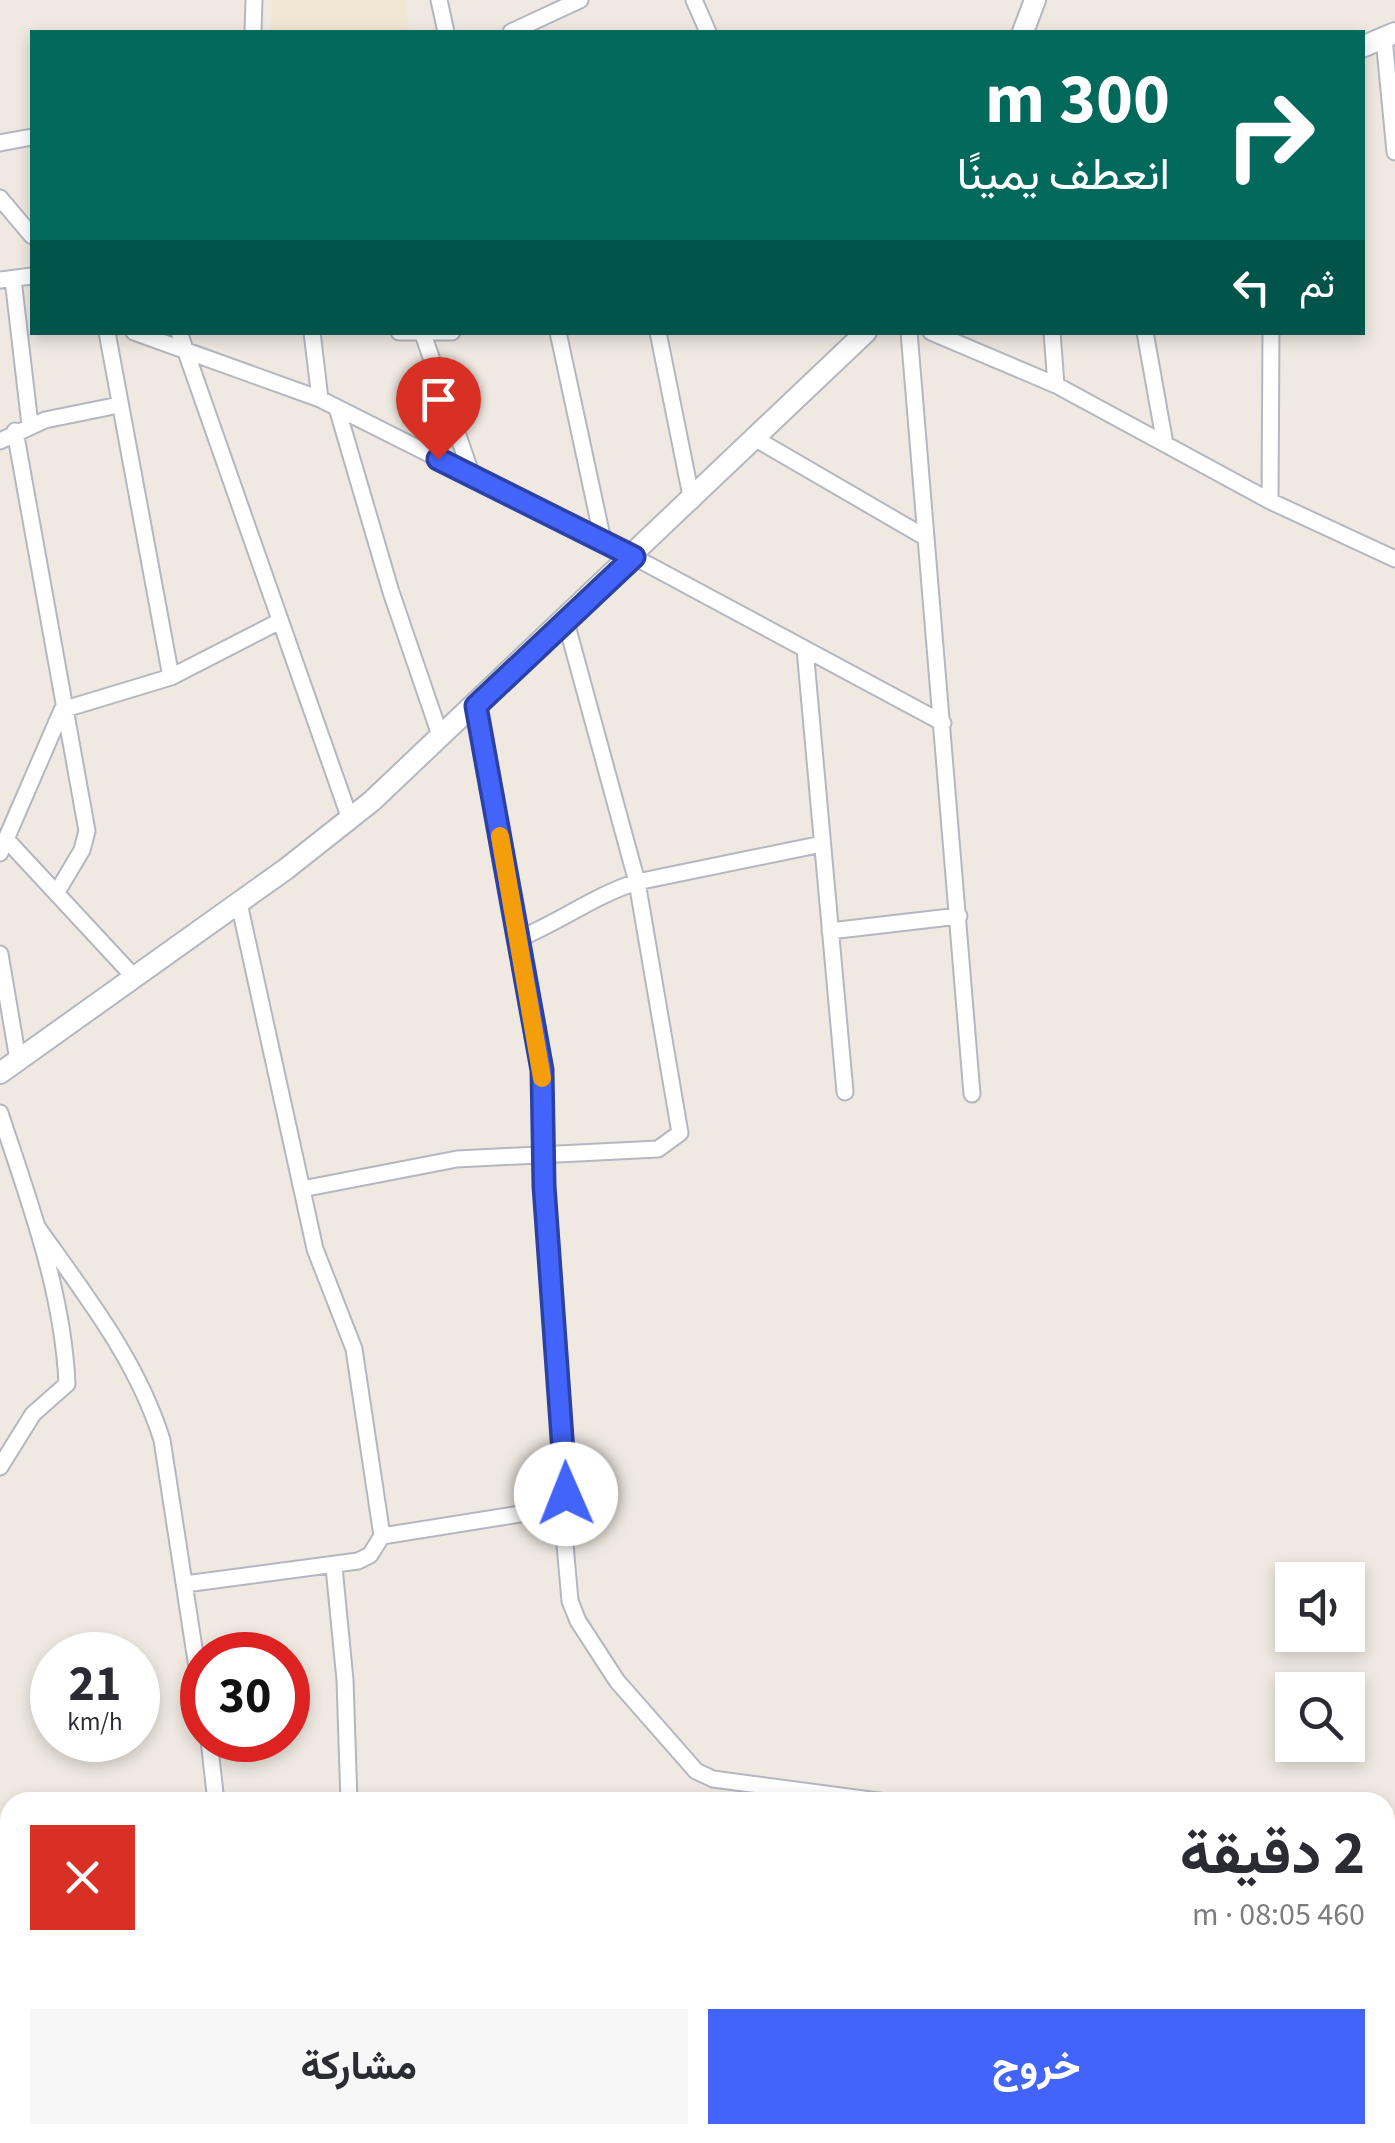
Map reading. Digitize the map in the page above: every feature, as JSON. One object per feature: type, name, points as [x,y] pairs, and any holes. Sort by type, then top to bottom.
[{"type":"street","points":[[253,30],[254,0]]},
{"type":"street","points":[[439,0],[446,30]]},
{"type":"street","points":[[515,30],[580,0]]},
{"type":"street","points":[[694,0],[707,30]]},
{"type":"street","points":[[1024,30],[1035,0]]},
{"type":"street","points":[[1365,46],[1389,36],[1395,152]]},
{"type":"street","points":[[0,143],[30,138]]},
{"type":"street","points":[[0,198],[30,234]]},
{"type":"street","points":[[7,279],[22,428],[62,710],[87,831],[82,850],[56,892]]},
{"type":"street","points":[[107,335],[171,677]]},
{"type":"street","points":[[142,335],[337,408],[604,541],[943,723]]},
{"type":"street","points":[[180,335],[350,818]]},
{"type":"street","points":[[312,335],[320,400]]},
{"type":"street","points":[[423,335],[472,476]]},
{"type":"street","points":[[559,335],[604,541]]},
{"type":"street","points":[[659,335],[692,501]]},
{"type":"street","points":[[0,1073],[239,903],[350,818],[566,622],[863,335]]},
{"type":"street","points":[[909,335],[972,1094]]},
{"type":"street","points":[[938,335],[1056,385],[1270,501],[1395,559]]},
{"type":"street","points":[[1052,335],[1056,385]]},
{"type":"street","points":[[1146,335],[1165,444]]},
{"type":"street","points":[[1270,501],[1271,335]]},
{"type":"street","points":[[0,441],[22,428],[119,405]]},
{"type":"street","points":[[337,408],[391,592],[441,738]]},
{"type":"street","points":[[756,439],[924,536]]},
{"type":"street","points":[[135,978],[56,892],[3,846],[62,710],[171,677],[280,620]]},
{"type":"street","points":[[302,1189],[457,1159],[542,1151],[658,1149],[680,1133],[637,882],[566,622]]},
{"type":"street","points":[[805,648],[845,1092]]},
{"type":"street","points":[[476,706],[542,1070],[542,1151],[567,1473],[564,1507],[570,1600],[578,1622],[617,1681],[696,1771],[714,1779],[811,1792]]},
{"type":"street","points":[[518,939],[553,925],[609,890],[822,844]]},
{"type":"street","points":[[185,1584],[259,1578],[302,1566],[334,1567],[370,1555],[382,1536],[354,1349],[315,1249],[239,903]]},
{"type":"street","points":[[830,930],[959,916]]},
{"type":"street","points":[[0,954],[18,1060]]},
{"type":"street","points":[[0,1113],[38,1228],[60,1324],[66,1384],[33,1414],[0,1466]]},
{"type":"street","points":[[38,1228],[134,1368],[150,1401],[162,1440],[192,1632]]},
{"type":"street","points":[[382,1536],[564,1507]]},
{"type":"street","points":[[334,1567],[345,1680],[348,1792]]},
{"type":"street","points":[[211,1762],[215,1792]]},
{"type":"shaded area","points":[[272,0],[405,0],[409,30],[271,30]]},
{"type":"slow traffic","points":[[500,836],[542,1078]]},
{"type":"route","points":[[438,459],[634,557],[476,706],[542,1070],[542,1151],[566,1494]]}]
